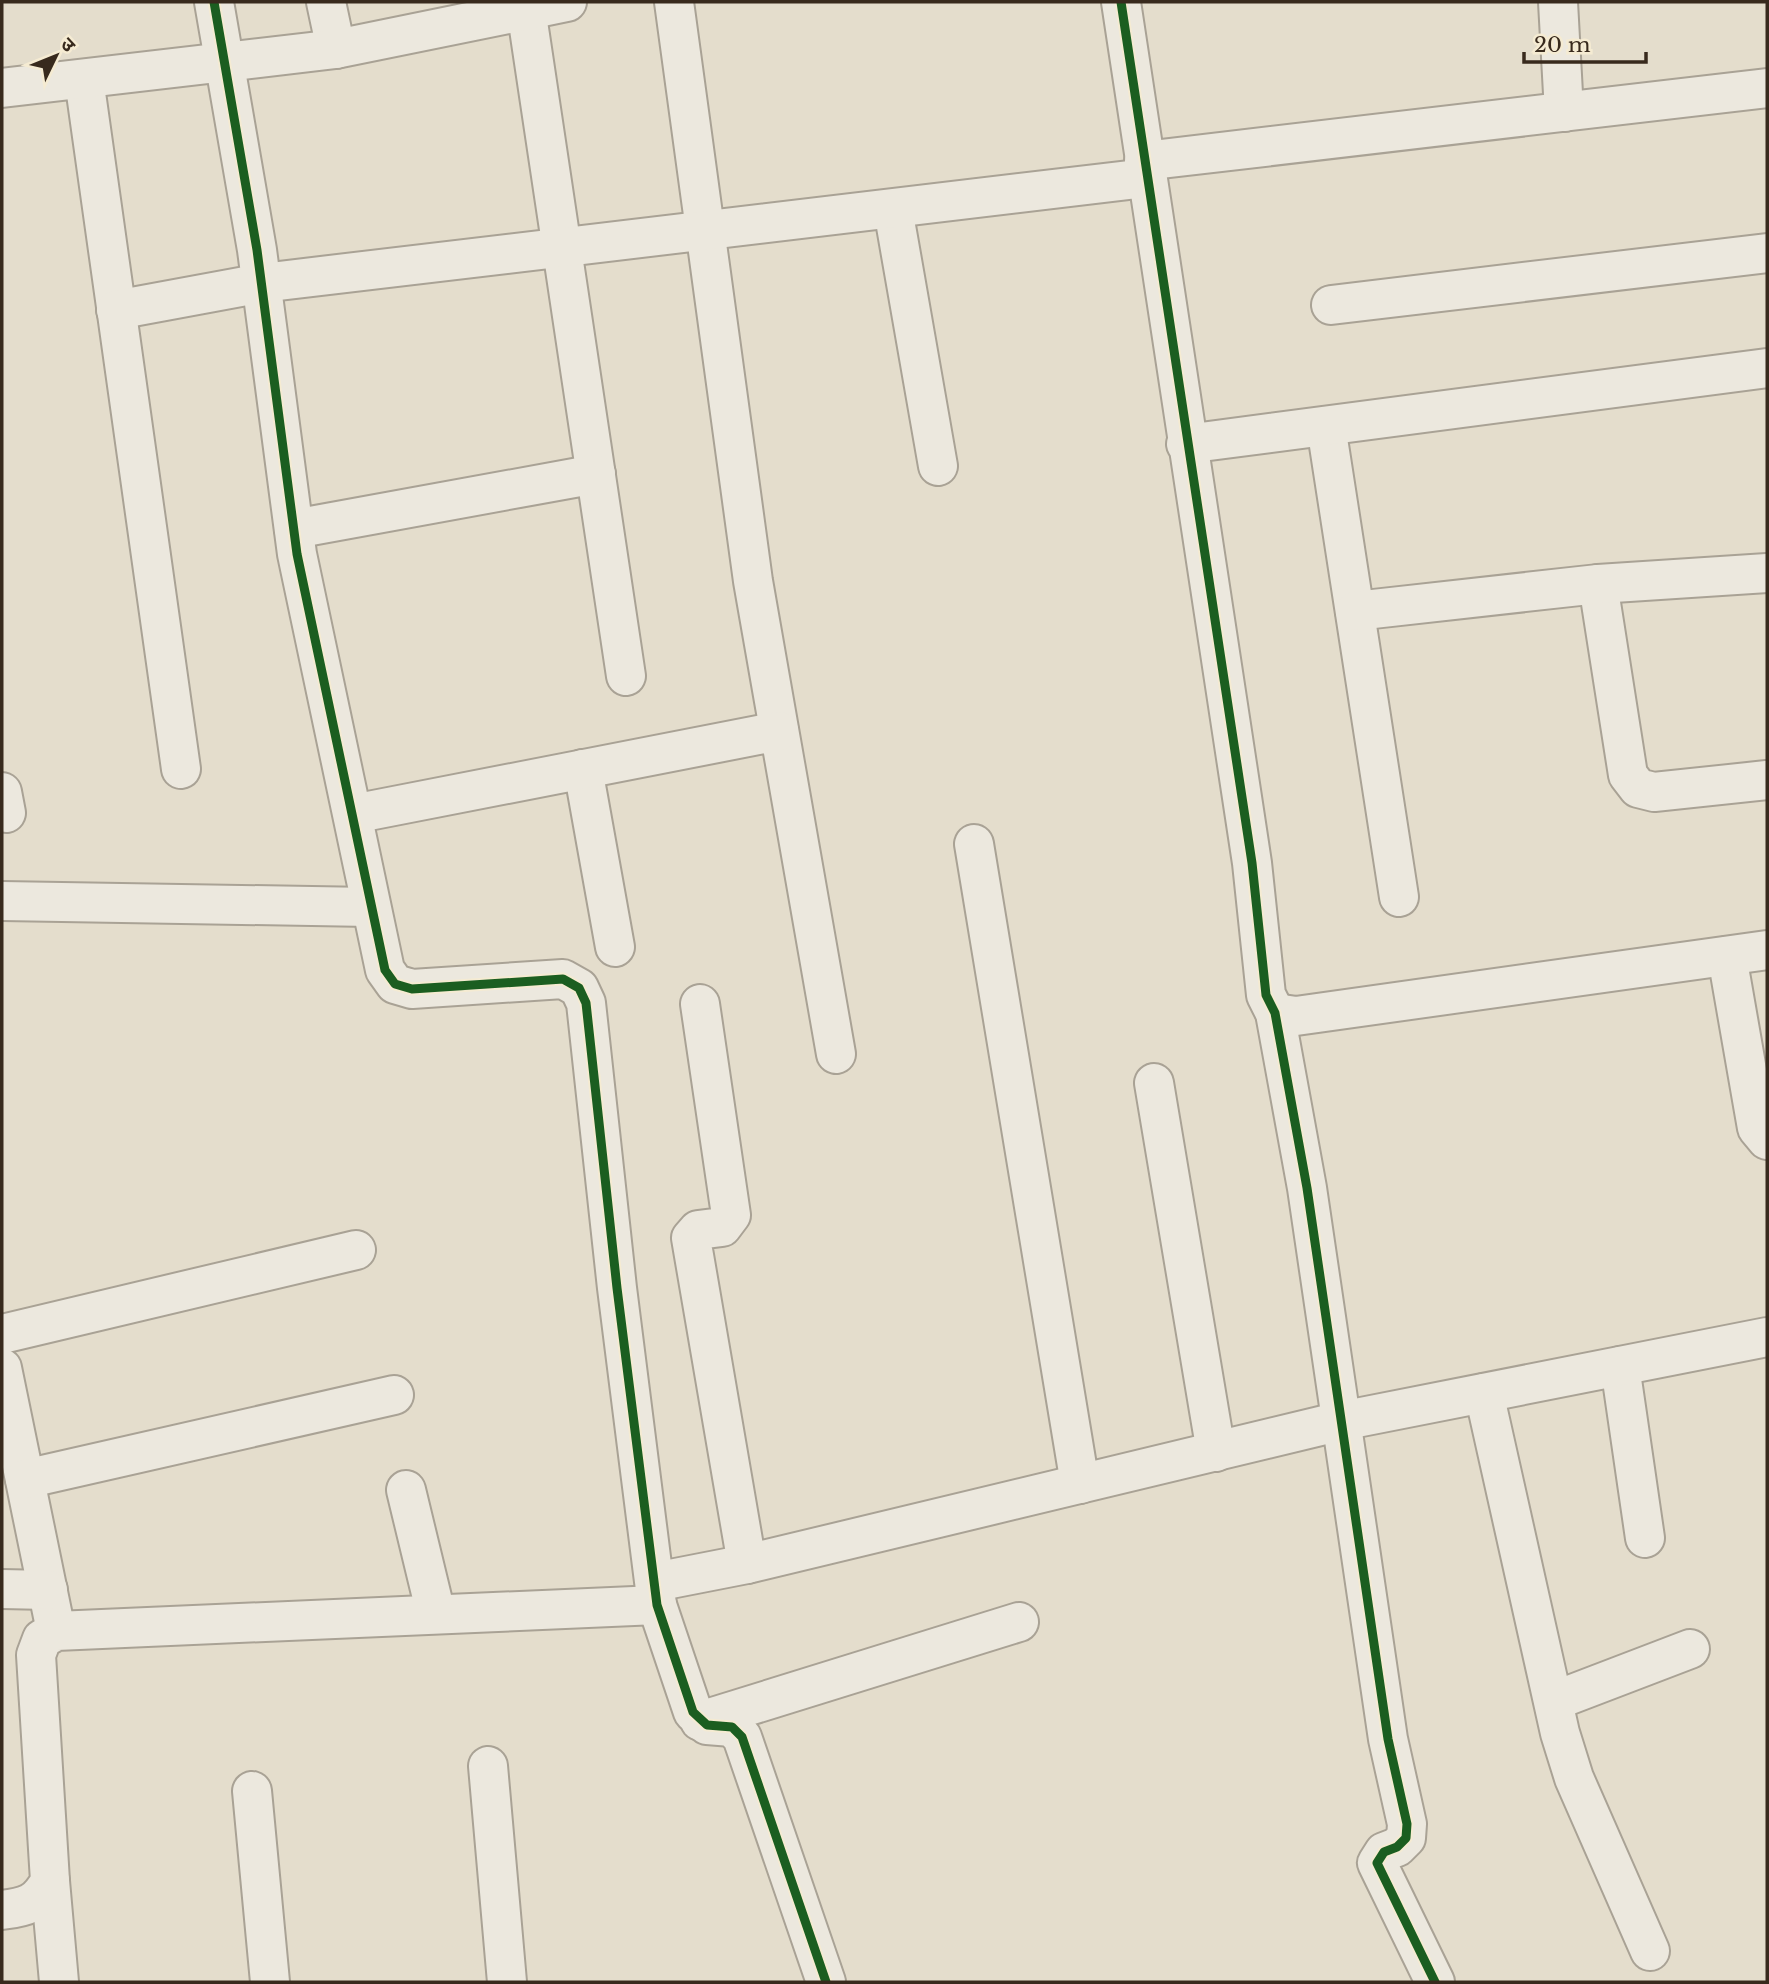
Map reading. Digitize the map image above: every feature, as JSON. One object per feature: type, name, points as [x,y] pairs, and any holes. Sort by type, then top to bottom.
[{"type":"street","points":[[214,2],[262,283],[294,529],[385,970],[395,984],[412,989],[564,979],[579,988],[586,1003],[617,1288],[656,1594],[693,1712],[700,1721],[732,1727],[742,1737],[826,1982]]},
{"type":"street","points":[[326,2],[336,49]]},
{"type":"street","points":[[2,88],[226,64],[336,49],[526,6],[567,2]]},
{"type":"street","points":[[674,2],[752,581],[836,1054]]},
{"type":"street","points":[[1121,2],[1186,444],[1252,863],[1266,995],[1275,1013],[1307,1188],[1388,1739],[1408,1824],[1406,1838],[1397,1847],[1384,1852],[1377,1863],[1435,1982]]},
{"type":"street","points":[[1558,2],[1564,112]]},
{"type":"street","points":[[526,6],[626,676]]},
{"type":"street","points":[[84,79],[181,769]]},
{"type":"street","points":[[117,310],[262,283],[893,209],[1145,170],[1564,112],[1767,88]]},
{"type":"street","points":[[893,209],[939,466]]},
{"type":"street","points":[[1331,305],[1767,253]]},
{"type":"street","points":[[1186,444],[1767,368]]},
{"type":"street","points":[[1326,426],[1399,897]]},
{"type":"street","points":[[294,529],[596,474]]},
{"type":"street","points":[[1355,611],[1598,584],[1767,573]]},
{"type":"street","points":[[1598,584],[1628,775],[1639,788],[1654,792],[1767,780]]},
{"type":"street","points":[[352,814],[779,731]]},
{"type":"street","points":[[583,769],[615,947]]},
{"type":"street","points":[[974,844],[1080,1484]]},
{"type":"street","points":[[2,901],[370,907]]},
{"type":"street","points":[[1275,1013],[1296,1016],[1767,950]]},
{"type":"street","points":[[1727,956],[1757,1128],[1767,1140]]},
{"type":"street","points":[[701,1004],[731,1215],[722,1227],[698,1230],[691,1238],[747,1564]]},
{"type":"street","points":[[1154,1083],[1216,1452]]},
{"type":"street","points":[[2,1334],[356,1250]]},
{"type":"street","points":[[59,1982],[36,1655],[42,1639],[56,1631],[436,1614],[656,1594],[747,1564],[1340,1421],[1767,1337]]},
{"type":"street","points":[[1620,1366],[1645,1538]]},
{"type":"street","points":[[2,1368],[56,1631]]},
{"type":"street","points":[[1484,1393],[1554,1702],[1574,1778],[1650,1951]]},
{"type":"street","points":[[24,1479],[394,1395]]},
{"type":"street","points":[[405,1490],[436,1614]]},
{"type":"street","points":[[2,1589],[48,1590]]},
{"type":"street","points":[[700,1721],[1019,1622]]},
{"type":"street","points":[[1554,1702],[1690,1649]]},
{"type":"street","points":[[488,1766],[507,1982]]},
{"type":"street","points":[[252,1791],[271,1982]]},
{"type":"street","points":[[2,1910],[27,1907],[41,1897],[50,1881]]},
{"type":"cycle path","points":[[214,2],[257,250],[297,554],[385,970],[395,984],[412,989],[563,979],[579,988],[586,1003],[617,1288],[657,1605],[693,1712],[707,1725],[732,1727],[742,1737],[826,1982]]},
{"type":"cycle path","points":[[1121,2],[1252,863],[1266,995],[1275,1013],[1307,1188],[1388,1739],[1407,1824],[1406,1838],[1397,1847],[1384,1852],[1377,1863],[1435,1982]]}]
